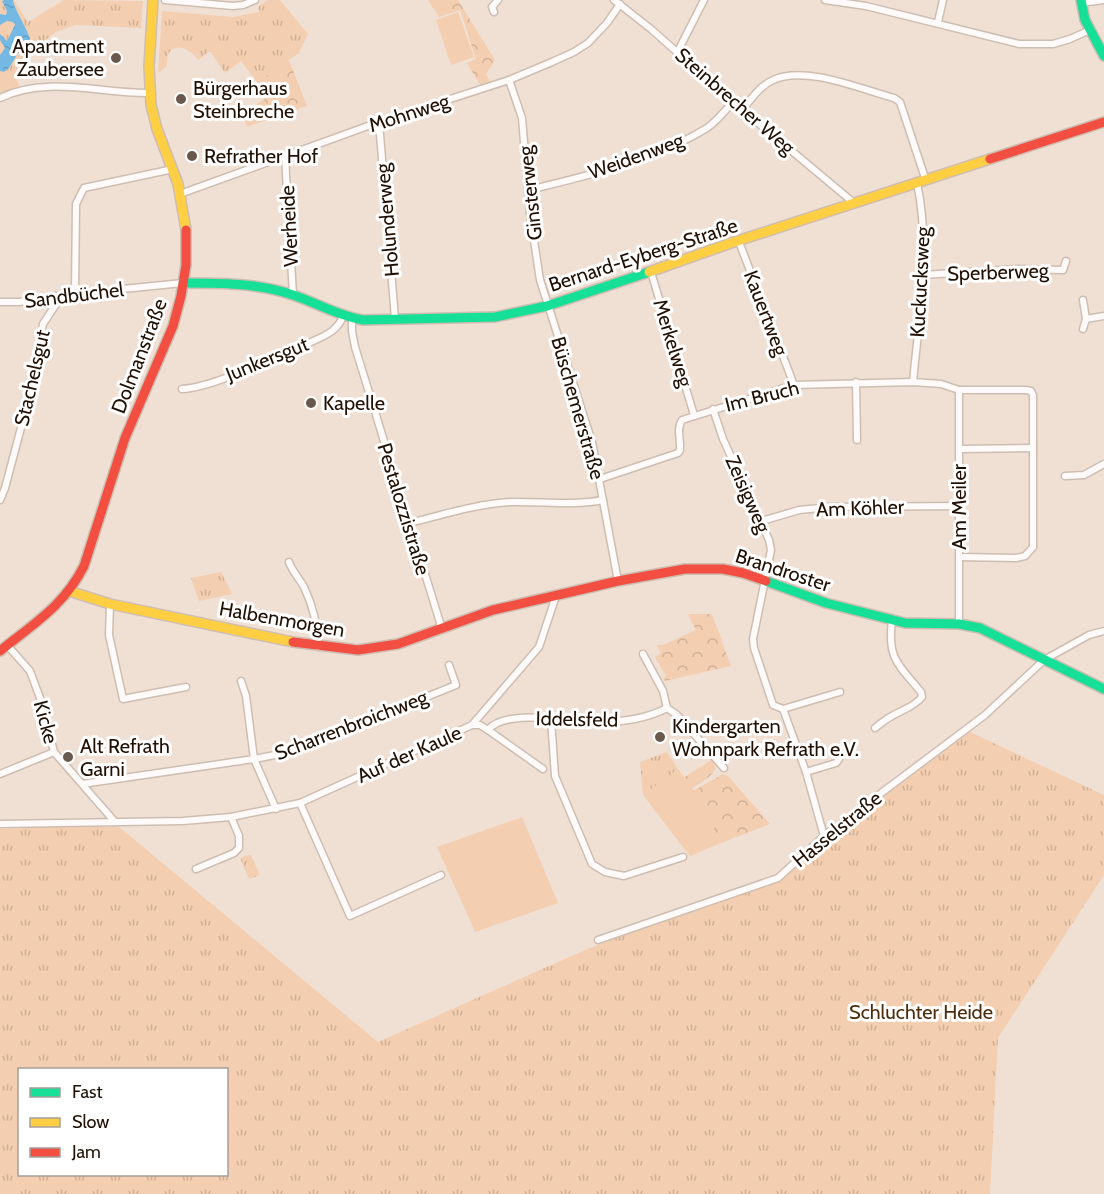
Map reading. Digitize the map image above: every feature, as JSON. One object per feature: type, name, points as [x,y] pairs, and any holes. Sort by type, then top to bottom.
[{"type":"street","name":"Dolmanstraße","points":[[2,646],[58,604],[69,591],[83,567],[123,444],[170,336],[183,283],[186,233],[180,194],[154,116],[150,93],[149,58],[153,0]]},
{"type":"street","points":[[165,0],[233,6],[255,0]]},
{"type":"street","points":[[495,12],[492,7],[498,0]]},
{"type":"street","points":[[678,51],[704,0]]},
{"type":"street","points":[[825,0],[845,1],[938,22],[1019,44],[1037,45],[1070,39],[1090,30]]},
{"type":"street","points":[[938,22],[943,0]]},
{"type":"street","points":[[1104,0],[1081,2],[1085,20],[1104,56]]},
{"type":"street","name":"Steinbrecher Weg","points":[[617,2],[678,51],[733,102],[855,204]]},
{"type":"street","name":"Mohnweg","points":[[180,194],[379,122],[509,80],[574,52],[588,43],[607,23],[617,2]]},
{"type":"street","name":"Kuckucksweg","points":[[743,109],[764,86],[772,81],[797,74],[813,75],[894,98],[900,102],[922,182],[923,275],[913,382]]},
{"type":"street","name":"Ginsterweg","points":[[509,80],[522,118],[530,214],[540,280],[547,306]]},
{"type":"street","points":[[0,98],[29,89],[63,86],[150,93]]},
{"type":"street","name":"Weidenweg","points":[[529,190],[586,176],[637,160],[674,145],[709,127],[733,102]]},
{"type":"street","name":"Holunderweg","points":[[379,122],[395,319]]},
{"type":"street","name":"Bernard-Eyberg-Straße","points":[[183,283],[256,285],[293,295],[348,318],[495,317],[547,306],[613,285],[623,279],[651,272],[702,253],[1104,122]]},
{"type":"street","name":"Werheide","points":[[285,156],[293,295]]},
{"type":"street","points":[[75,294],[76,204],[84,188],[173,170]]},
{"type":"street","name":"Kauertweg","points":[[739,242],[794,385]]},
{"type":"street","name":"Sperberweg","points":[[923,275],[1017,269],[1063,270],[1066,261]]},
{"type":"street","name":"Merkelweg","points":[[651,272],[694,415]]},
{"type":"street","name":"Sandbüchel","points":[[0,302],[19,302],[62,295],[183,283]]},
{"type":"street","name":"Stachelsgut","points":[[0,500],[30,394],[43,324],[62,295]]},
{"type":"street","points":[[1083,300],[1086,319],[1083,329]]},
{"type":"street","name":"Büschemerstraße","points":[[547,306],[592,442],[618,581]]},
{"type":"street","points":[[1086,319],[1104,316]]},
{"type":"street","name":"Junkersgut","points":[[182,389],[225,377],[305,344],[330,332],[348,318]]},
{"type":"street","name":"Pestalozzistraße","points":[[348,318],[442,629]]},
{"type":"street","points":[[856,382],[857,440]]},
{"type":"street","name":"Im Bruch","points":[[694,415],[794,385],[913,382],[941,384],[959,390],[1026,390],[1031,391],[1033,396],[1033,448]]},
{"type":"street","name":"Am Meiler","points":[[959,390],[959,624]]},
{"type":"street","name":"Zeisigweg","points":[[713,409],[723,439],[762,521],[771,550],[753,639],[754,648],[773,705],[783,709],[806,772],[824,836]]},
{"type":"street","points":[[600,479],[678,453],[681,445],[680,423],[694,415]]},
{"type":"street","points":[[959,557],[1016,558],[1030,552],[1034,542],[1033,448],[960,448]]},
{"type":"street","points":[[1065,476],[1084,475],[1104,464]]},
{"type":"street","points":[[409,523],[494,503],[584,504],[603,500]]},
{"type":"street","name":"Am Köhler","points":[[762,521],[799,510],[830,507],[959,506]]},
{"type":"street","points":[[289,562],[304,587],[314,615],[318,627],[318,647]]},
{"type":"street","name":"Brandroster","points":[[556,596],[674,570],[705,567],[723,569],[826,603],[892,620],[917,625],[959,624],[980,628],[1104,688]]},
{"type":"street","name":"Halbenmorgen","points":[[69,591],[110,604],[318,647],[358,650],[380,648],[442,629],[492,610],[556,596]]},
{"type":"street","name":"Auf der Kaule","points":[[0,824],[183,821],[231,817],[300,803],[472,725],[539,647],[556,596]]},
{"type":"street","points":[[110,604],[110,634],[123,699],[186,687]]},
{"type":"street","points":[[875,728],[922,697],[921,692],[893,655],[890,645],[892,620]]},
{"type":"street","name":"Hasselstraße","points":[[598,940],[778,878],[824,836],[985,715],[1044,660],[1089,635],[1104,631]]},
{"type":"street","name":"Kicke","points":[[2,646],[30,671],[40,698],[54,752],[115,822]]},
{"type":"street","points":[[643,654],[663,691],[667,708],[677,715],[724,768]]},
{"type":"street","name":"Scharrenbroichweg","points":[[82,784],[290,752],[456,685],[449,665]]},
{"type":"street","points":[[241,681],[246,696],[254,759],[276,809]]},
{"type":"street","points":[[783,709],[840,692]]},
{"type":"street","name":"Iddelsfeld","points":[[488,730],[497,722],[506,720],[551,719],[618,722],[667,708]]},
{"type":"street","points":[[551,719],[555,776],[592,864],[605,872],[624,876],[682,857]]},
{"type":"street","points":[[472,725],[480,724],[543,769]]},
{"type":"street","points":[[0,774],[54,752]]},
{"type":"street","points":[[806,772],[836,763],[839,759]]},
{"type":"street","points":[[300,803],[350,916],[441,875]]},
{"type":"street","points":[[196,869],[234,853],[239,848],[239,836],[231,817]]},
{"type":"green space","points":[[0,0],[14,0],[28,22],[64,0],[143,1],[141,28],[75,25],[56,32],[26,55],[16,74],[19,87],[0,93]]},
{"type":"green space","points":[[267,0],[280,0],[308,34],[299,53],[257,82],[241,61],[225,73],[210,51],[198,60],[188,50],[182,48],[173,49],[169,53],[167,66],[158,73],[162,11],[233,17],[259,12],[258,7]]},
{"type":"green space","points":[[428,0],[458,0],[495,60],[486,74],[490,82],[480,85],[467,63],[476,59],[460,10],[439,17]]},
{"type":"green space","points":[[458,12],[474,57],[451,65],[436,20]]},
{"type":"green space","points":[[289,60],[307,106],[247,127],[243,115],[268,96],[257,82]]},
{"type":"green space","points":[[221,572],[232,594],[199,601],[191,578]]},
{"type":"green space","points":[[688,614],[712,614],[731,666],[665,681],[663,678],[666,676],[655,657],[661,653],[657,645],[663,645],[696,630]]},
{"type":"green space","name":"Schluchter Heide","points":[[970,732],[1104,795],[1104,875],[998,1038],[990,1194],[0,1194],[0,829],[119,827],[378,1042],[585,950],[749,888],[778,881],[834,833]]},
{"type":"green space","points":[[667,752],[678,769],[643,795],[640,762]]},
{"type":"green space","points":[[713,759],[716,763],[714,772],[691,789],[683,778]]},
{"type":"green space","points":[[678,769],[702,802],[721,843],[690,856],[643,795]]},
{"type":"green space","points":[[723,774],[728,776],[770,824],[721,843],[702,803],[693,791]]},
{"type":"green space","points":[[522,817],[558,903],[475,932],[437,847]]},
{"type":"green space","points":[[251,855],[259,873],[258,876],[249,879],[240,858]]},
{"type":"water","points":[[13,0],[30,39],[4,72],[0,71],[0,55],[5,48],[0,40],[0,34],[7,41],[15,25],[7,21],[0,25],[0,14],[6,15],[7,11],[2,1]]},
{"type":"traffic: fast","points":[[1081,0],[1085,20],[1104,56]]},
{"type":"traffic: fast","points":[[183,283],[266,288],[293,295],[363,320],[495,317],[547,306],[649,272]]},
{"type":"traffic: fast","points":[[766,581],[826,603],[905,623],[959,624],[980,628],[1104,689]]},
{"type":"traffic: slow","points":[[153,0],[149,66],[151,105],[157,129],[178,184],[186,230]]},
{"type":"traffic: slow","points":[[649,272],[990,159]]},
{"type":"traffic: slow","points":[[69,591],[110,604],[293,642]]},
{"type":"traffic: jam","points":[[990,159],[1104,122]]},
{"type":"traffic: jam","points":[[0,651],[57,603],[84,566],[125,438],[173,326],[186,265],[186,230]]},
{"type":"traffic: jam","points":[[293,642],[358,650],[398,644],[493,610],[618,581],[685,569],[723,569],[766,581]]},
{"type":"place","name":"Apartment Zaubersee","points":[[116,58]]},
{"type":"place","name":"Bürgerhaus Steinbreche","points":[[181,99]]},
{"type":"place","name":"Refrather Hof","points":[[192,156]]},
{"type":"place","name":"Kapelle","points":[[311,403]]},
{"type":"place","name":"Kindergarten Wohnpark Refrath e.V.","points":[[660,737]]},
{"type":"place","name":"Alt Refrath Garni","points":[[68,757]]}]
